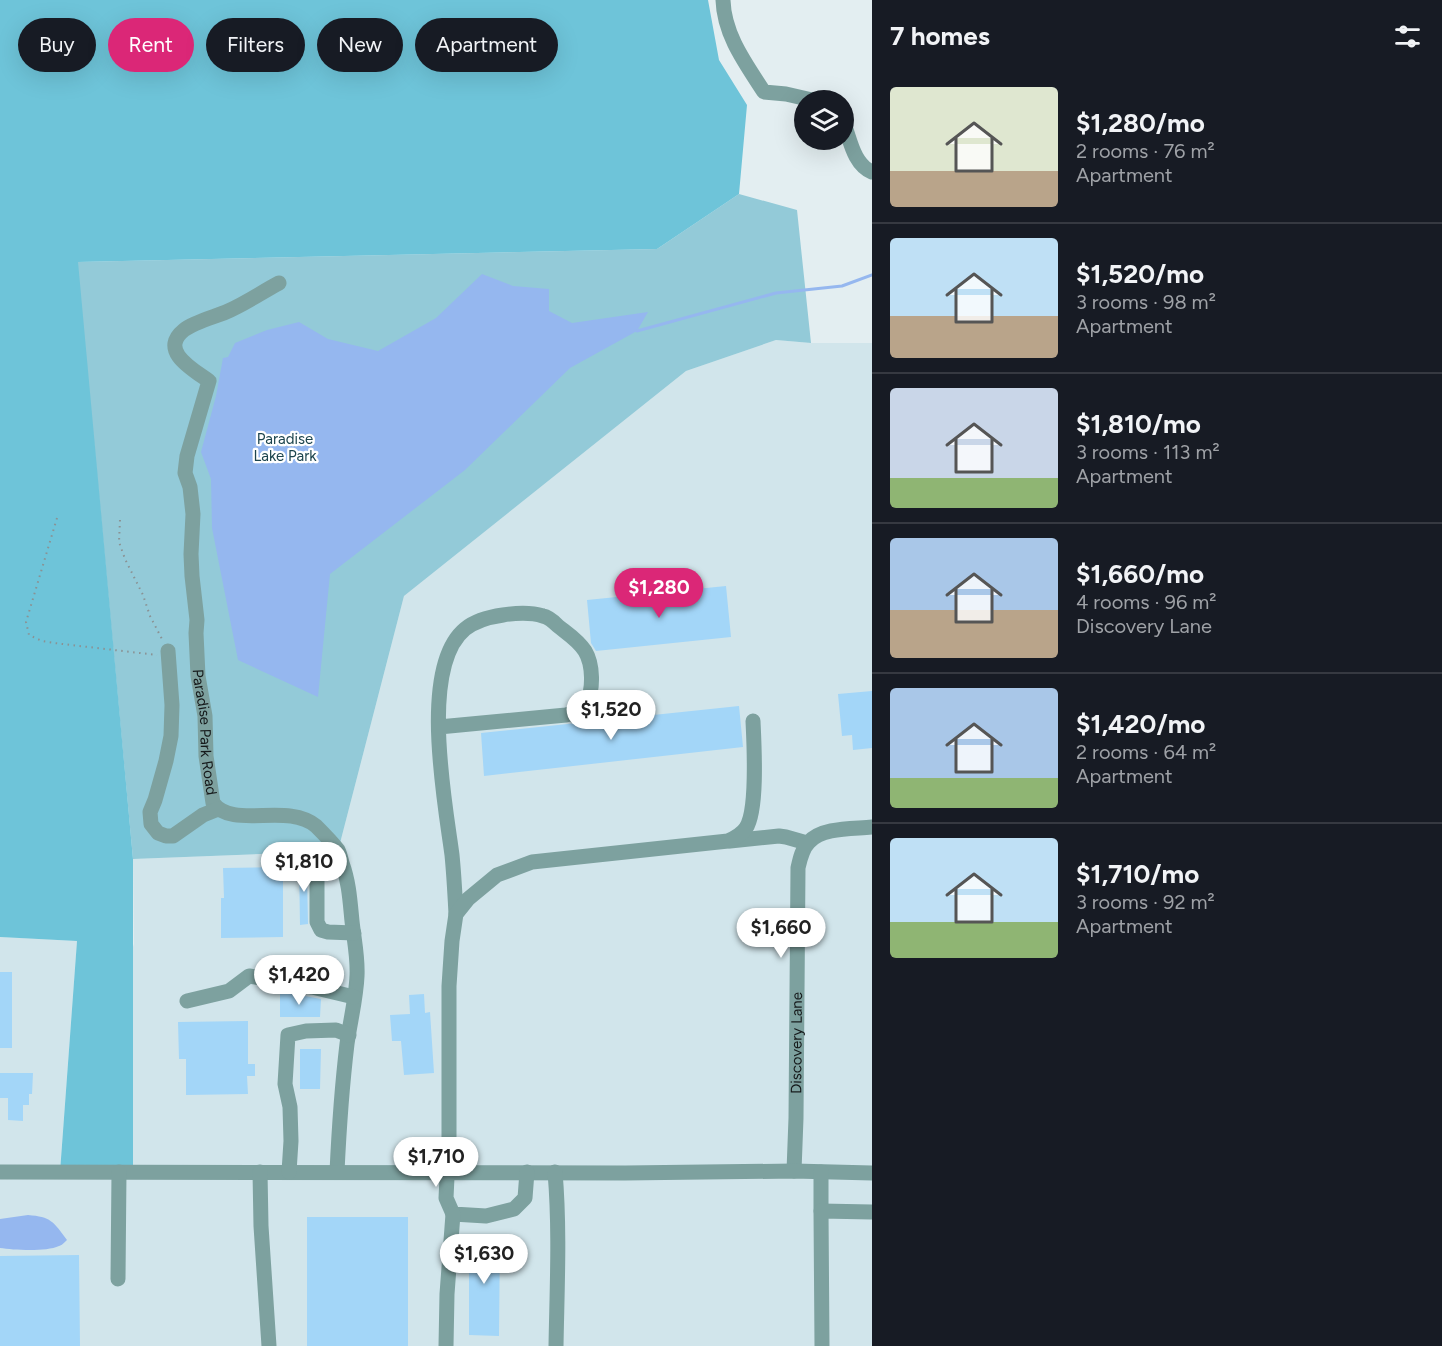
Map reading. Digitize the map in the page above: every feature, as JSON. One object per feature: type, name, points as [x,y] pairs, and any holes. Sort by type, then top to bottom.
[{"type":"street","points":[[723,0],[727,27],[740,54],[764,92],[794,96]]},
{"type":"street","points":[[853,150],[859,162],[872,172]]},
{"type":"street","name":"Paradise Park Road","points":[[279,283],[229,310],[185,329],[178,337],[176,351],[178,357],[209,381],[189,450],[185,473],[190,487],[193,514],[191,554],[197,620],[198,675],[205,716],[206,756],[213,803],[218,809],[231,815],[296,816],[304,819],[318,828],[338,851],[350,891],[357,970],[337,1172]]},
{"type":"street","points":[[439,727],[577,712],[585,705],[590,692],[591,667],[587,653],[578,642],[546,616],[520,613],[482,619],[464,629],[452,644],[441,678],[439,695],[439,727],[440,766],[452,856],[456,914],[449,986],[449,1136],[446,1198],[453,1214],[446,1346]]},
{"type":"street","points":[[169,654],[171,736],[166,761],[150,812],[151,824],[158,833],[173,836],[184,830],[194,820],[218,809]]},
{"type":"street","points":[[728,842],[744,831],[751,816],[753,721]]},
{"type":"street","points":[[456,914],[468,899],[497,875],[532,862],[779,836],[807,843],[820,833],[872,827]]},
{"type":"street","name":"Discovery Lane","points":[[794,1171],[798,868],[807,843]]},
{"type":"street","points":[[316,875],[317,922],[321,930],[354,933]]},
{"type":"street","points":[[187,1001],[229,991],[249,976],[312,987],[354,998]]},
{"type":"street","points":[[289,1172],[290,1107],[285,1083],[288,1035],[306,1031],[336,1030],[349,1035]]},
{"type":"street","points":[[0,1172],[794,1171],[872,1173]]},
{"type":"street","points":[[118,1279],[119,1172]]},
{"type":"street","points":[[260,1172],[269,1346]]},
{"type":"street","points":[[453,1214],[486,1216],[514,1209],[525,1198],[527,1172]]},
{"type":"street","points":[[555,1172],[558,1205],[556,1346]]},
{"type":"street","points":[[821,1172],[822,1346]]},
{"type":"street","points":[[821,1212],[872,1212]]},
{"type":"path","points":[[57,518],[26,622],[29,635],[54,643],[169,654]]},
{"type":"path","points":[[120,520],[119,542],[125,559],[169,654]]},
{"type":"shaded area","points":[[0,0],[708,0],[719,60],[747,105],[739,194],[657,249],[78,262],[133,859],[133,1172],[60,1172],[77,941],[0,937]]},
{"type":"shaded area","points":[[482,274],[513,286],[549,289],[549,311],[572,323],[648,312],[637,331],[570,368],[465,470],[330,574],[318,697],[238,660],[212,528],[211,479],[201,452],[216,396],[223,358],[228,357],[235,343],[267,330],[299,322],[328,339],[378,351],[436,318]]},
{"type":"shaded area","points":[[776,340],[811,343],[872,343],[872,1346],[0,1346],[0,937],[77,941],[60,1171],[134,944],[133,859],[338,851],[404,596],[686,371]]},
{"type":"shaded area","points":[[28,1215],[51,1221],[67,1240],[60,1246],[46,1249],[0,1248],[0,1219]]},
{"type":"green space","name":"Paradise Lake Park","points":[[739,194],[797,210],[811,343],[776,340],[686,371],[404,596],[338,851],[133,859],[77,262],[657,249]]},
{"type":"building","points":[[726,586],[731,637],[596,651],[591,643],[587,600]]},
{"type":"building","points":[[872,691],[872,748],[853,750],[852,735],[842,736],[838,694]]},
{"type":"building","points":[[739,706],[743,747],[484,776],[481,733]]},
{"type":"building","points":[[299,864],[309,864],[307,875],[308,924],[300,925]]},
{"type":"building","points":[[283,867],[283,937],[221,938],[221,898],[224,898],[223,868]]},
{"type":"building","points":[[0,972],[12,972],[12,1048],[0,1048]]},
{"type":"building","points":[[280,993],[321,999],[320,1017],[280,1017]]},
{"type":"building","points":[[424,994],[425,1013],[430,1012],[434,1073],[404,1075],[401,1041],[392,1041],[390,1015],[410,1014],[409,995]]},
{"type":"building","points":[[248,1021],[248,1064],[255,1064],[255,1076],[247,1076],[248,1094],[186,1095],[186,1059],[179,1059],[178,1022]]},
{"type":"building","points":[[300,1049],[321,1049],[320,1089],[300,1089]]},
{"type":"building","points":[[0,1073],[33,1073],[32,1094],[29,1094],[29,1105],[23,1105],[23,1121],[8,1120],[8,1098],[0,1098]]},
{"type":"building","points":[[307,1217],[408,1217],[408,1346],[307,1346]]},
{"type":"building","points":[[469,1236],[500,1236],[499,1336],[469,1335]]},
{"type":"building","points":[[79,1255],[80,1346],[0,1346],[0,1256]]},
{"type":"waterway","points":[[637,331],[776,293],[842,286],[872,275]]}]
